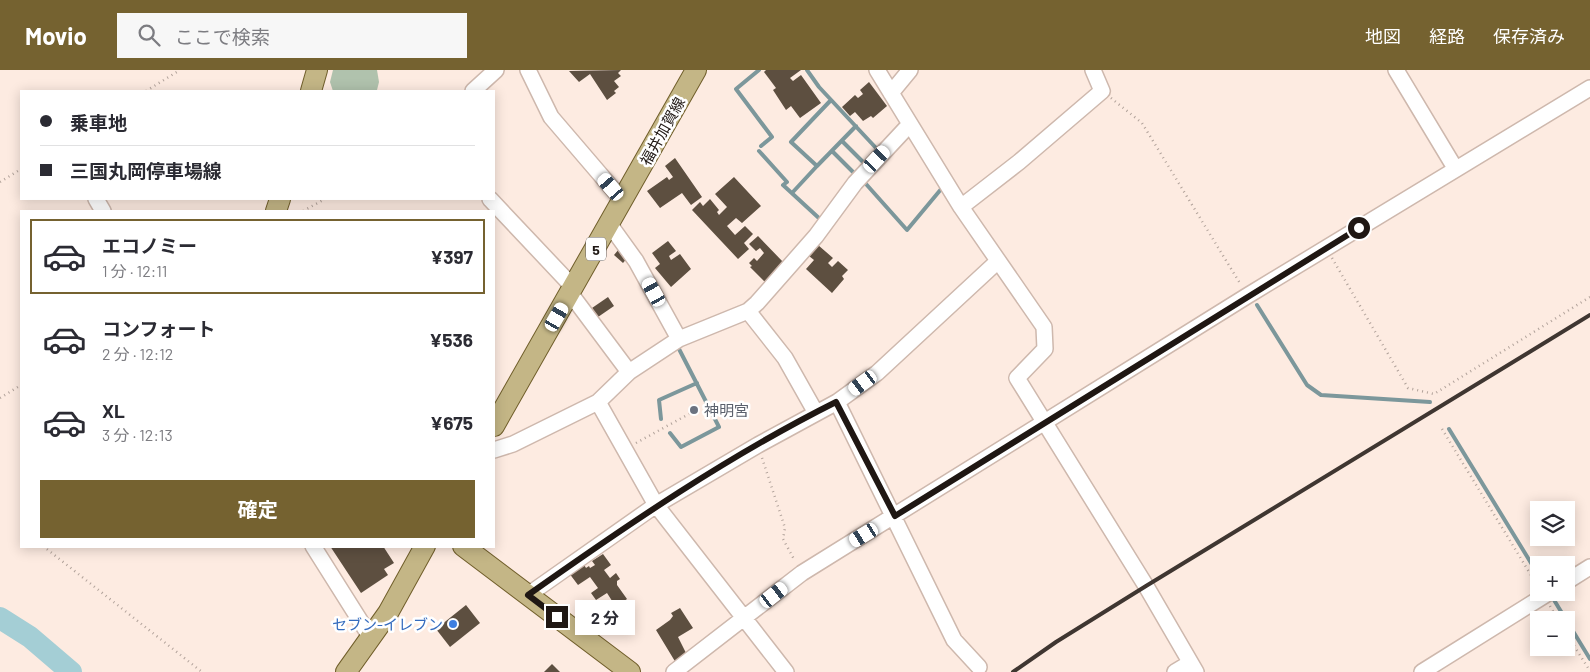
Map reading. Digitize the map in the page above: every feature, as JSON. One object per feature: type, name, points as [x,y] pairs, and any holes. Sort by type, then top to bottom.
[{"type":"main road","points":[[311,90],[317,70]]},
{"type":"main road","name":"福井加賀線","points":[[495,424],[696,70]]},
{"type":"main road","points":[[346,672],[371,638],[425,548]]},
{"type":"main road","points":[[466,548],[630,672]]},
{"type":"street","points":[[474,90],[496,70]]},
{"type":"street","points":[[528,70],[550,117],[623,201]]},
{"type":"street","points":[[877,70],[961,207],[1044,327],[1045,349],[1016,378],[1193,667],[1175,672]]},
{"type":"street","points":[[891,93],[910,70]]},
{"type":"street","points":[[961,207],[1019,162],[1097,80],[1082,70]]},
{"type":"street","points":[[1396,70],[1455,168]]},
{"type":"street","points":[[674,672],[802,573],[1247,296],[1455,168],[1590,88]]},
{"type":"street","points":[[495,450],[513,444],[598,402],[629,372],[680,339],[748,311],[816,236],[855,182],[910,124]]},
{"type":"street","points":[[491,200],[572,290],[629,372]]},
{"type":"street","points":[[610,224],[636,261],[680,339]]},
{"type":"street","points":[[528,595],[656,505],[836,402],[877,373],[998,261]]},
{"type":"street","points":[[748,311],[785,358],[816,413]]},
{"type":"street","points":[[598,402],[656,505],[786,672]]},
{"type":"street","points":[[836,402],[895,516],[954,640],[979,666]]},
{"type":"street","points":[[314,548],[371,638]]},
{"type":"street","points":[[1575,576],[1590,567]]},
{"type":"street","points":[[1422,672],[1536,601]]},
{"type":"path","points":[[148,90],[180,70]]},
{"type":"path","points":[[1097,80],[1142,123],[1247,296]]},
{"type":"path","points":[[0,182],[20,170]]},
{"type":"path","points":[[305,210],[323,200]]},
{"type":"path","points":[[1327,248],[1408,388],[1434,394],[1590,297]]},
{"type":"path","points":[[0,398],[20,386]]},
{"type":"path","points":[[624,450],[689,414]]},
{"type":"path","points":[[1442,430],[1530,574]]},
{"type":"path","points":[[758,445],[784,528],[783,539],[802,573]]},
{"type":"path","points":[[46,548],[202,672]]},
{"type":"path","points":[[1575,647],[1590,671]]},
{"type":"green space","points":[[333,70],[377,70],[379,82],[377,90],[333,90],[330,82]]},
{"type":"building","points":[[621,70],[618,73],[621,76],[614,81],[619,87],[614,91],[616,93],[607,100],[590,74],[579,82],[569,71]]},
{"type":"building","points":[[766,70],[801,70],[790,78],[793,81],[801,75],[821,103],[800,118],[791,106],[786,110],[773,90],[776,88],[764,72]]},
{"type":"building","points":[[869,82],[887,106],[873,118],[871,116],[863,121],[855,112],[850,116],[842,107],[855,95],[858,98],[863,94],[860,90]]},
{"type":"building","points":[[675,158],[702,197],[691,205],[682,193],[660,208],[647,191],[667,177],[669,180],[673,177],[665,166]]},
{"type":"building","points":[[734,177],[761,206],[742,223],[736,218],[727,226],[735,235],[745,226],[753,234],[744,243],[749,249],[738,259],[692,210],[700,202],[703,206],[710,199],[719,210],[717,212],[719,215],[727,207],[715,194]]},
{"type":"building","points":[[758,236],[784,263],[765,282],[750,267],[752,266],[749,263],[754,258],[757,261],[764,253],[760,248],[756,251],[749,244]]},
{"type":"building","points":[[668,241],[676,251],[669,256],[671,260],[680,254],[691,269],[671,287],[655,268],[660,264],[652,253]]},
{"type":"building","points":[[818,245],[833,258],[828,263],[832,267],[838,261],[848,270],[842,276],[844,279],[832,293],[806,269],[814,260],[809,256]]},
{"type":"building","points":[[619,249],[628,257],[623,263],[614,255]]},
{"type":"building","points":[[608,297],[614,306],[598,317],[592,308]]},
{"type":"building","points":[[694,405],[699,410],[694,415],[689,410]]},
{"type":"building","points":[[331,548],[384,548],[394,563],[384,569],[388,575],[361,593]]},
{"type":"building","points":[[603,554],[611,565],[604,570],[610,578],[616,573],[620,579],[617,581],[617,585],[627,599],[616,607],[607,593],[596,600],[591,593],[598,588],[590,577],[578,585],[569,573],[583,563],[586,568],[589,566],[590,568],[595,565],[592,561]]},
{"type":"building","points":[[466,605],[480,623],[450,647],[436,629]]},
{"type":"building","points":[[680,608],[693,628],[678,637],[687,655],[676,663],[656,630],[670,620],[673,616],[671,613]]},
{"type":"building","points":[[552,664],[560,672],[544,672]]},
{"type":"waterway","points":[[759,70],[736,89],[772,137],[761,146]]},
{"type":"waterway","points":[[807,70],[819,87],[876,148]]},
{"type":"waterway","points":[[831,100],[791,142],[817,166],[856,126]]},
{"type":"waterway","points":[[842,141],[864,163]]},
{"type":"waterway","points":[[759,151],[787,182],[783,185],[821,220]]},
{"type":"waterway","points":[[832,151],[855,174]]},
{"type":"waterway","points":[[792,193],[817,166]]},
{"type":"waterway","points":[[866,184],[907,230],[942,188]]},
{"type":"waterway","points":[[1257,305],[1307,385],[1321,395],[1430,402]]},
{"type":"waterway","points":[[670,433],[681,447],[719,427],[678,347],[681,344]]},
{"type":"waterway","points":[[661,419],[659,400],[697,383]]},
{"type":"waterway","points":[[1449,429],[1530,561]]},
{"type":"waterway","points":[[1555,601],[1590,659]]},
{"type":"waterway","points":[[0,618],[30,637],[71,672]]},
{"type":"railway","points":[[1013,672],[1056,642],[1146,586],[1590,315]]},
{"type":"place","name":"神明宮","points":[[694,410]]},
{"type":"place","name":"セブン-イレブン","points":[[453,624]]},
{"type":"route","points":[[557,617],[528,595],[656,505],[836,402],[895,516],[1095,390],[1359,228]]}]
